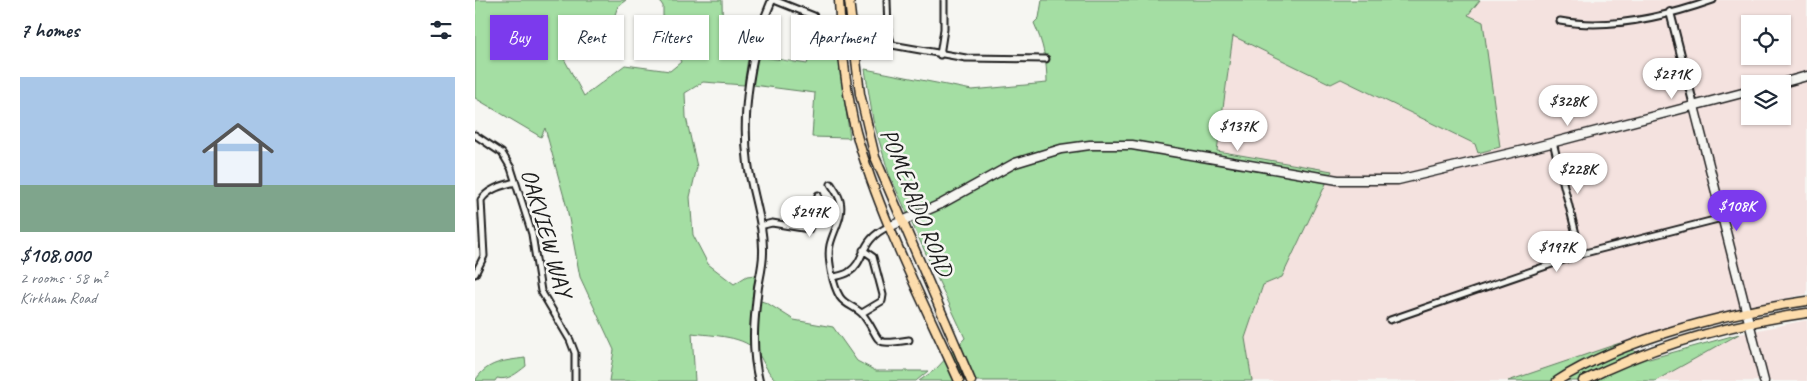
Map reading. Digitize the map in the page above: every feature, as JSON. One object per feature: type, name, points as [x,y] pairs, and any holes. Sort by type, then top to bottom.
[{"type":"main road","name":"POMERADO ROAD","points":[[839,0],[849,95],[856,132],[891,226],[959,381]]},
{"type":"main road","name":"POMERADO ROAD","points":[[849,0],[866,127],[875,157],[901,222],[971,381]]},
{"type":"main road","points":[[1791,80],[1807,76]]},
{"type":"main road","points":[[891,226],[941,204],[1015,163],[1061,149],[1090,145],[1132,145],[1321,178],[1376,181],[1412,178],[1741,93]]},
{"type":"main road","points":[[1693,106],[1764,381]]},
{"type":"main road","points":[[1557,381],[1635,344],[1666,334],[1747,313],[1807,301]]},
{"type":"main road","points":[[1583,381],[1646,353],[1749,324],[1807,313]]},
{"type":"street","points":[[759,381],[753,348],[753,325],[763,253],[748,163],[749,94],[754,55],[764,20],[773,0],[811,15]]},
{"type":"street","points":[[887,0],[890,40],[892,45],[899,48],[966,58],[1046,59]]},
{"type":"street","points":[[940,55],[944,29],[944,0]]},
{"type":"street","points":[[1560,21],[1579,24],[1619,22],[1669,12],[1713,0]]},
{"type":"street","points":[[1669,12],[1693,106]]},
{"type":"street","name":"OAKVIEW WAY","points":[[475,135],[501,153],[511,168],[532,234],[541,291],[570,340],[575,353],[575,381]]},
{"type":"street","points":[[1553,142],[1581,254]]},
{"type":"street","points":[[475,274],[484,256],[481,200],[485,194],[494,188],[515,182]]},
{"type":"street","points":[[831,184],[840,201],[841,211],[830,246],[834,277],[840,298],[862,313],[872,327],[875,338],[881,342],[909,340]]},
{"type":"street","points":[[760,226],[772,223],[809,228],[813,218],[817,195]]},
{"type":"street","points":[[1390,320],[1581,254],[1722,218]]},
{"type":"street","points":[[834,277],[849,272],[872,236],[891,226]]},
{"type":"street","points":[[862,313],[882,300],[883,295],[873,257],[863,250]]},
{"type":"shaded area","points":[[1480,0],[1807,0],[1807,294],[1693,319],[1508,381],[1252,381],[1245,338],[1263,285],[1282,277],[1332,172],[1217,151],[1233,36],[1331,84],[1341,79],[1475,144],[1478,153],[1500,147],[1468,15]]},
{"type":"shaded area","points":[[1807,320],[1807,381],[1655,381],[1739,334]]},
{"type":"green space","points":[[475,0],[626,0],[618,6],[615,15],[558,15],[558,60],[565,60],[584,96],[625,65],[670,71],[681,62],[680,60],[709,60],[709,15],[663,15],[663,6],[659,0],[722,0],[722,15],[719,15],[719,60],[748,60],[744,85],[703,82],[685,93],[686,117],[697,167],[690,197],[693,235],[708,264],[734,284],[747,276],[756,275],[752,298],[767,303],[794,320],[833,327],[857,361],[876,371],[928,371],[916,381],[778,381],[769,372],[758,353],[745,343],[728,337],[692,333],[695,381],[609,381],[614,350],[580,277],[567,208],[545,128],[541,137],[475,98]]},
{"type":"green space","points":[[1042,0],[1480,0],[1468,15],[1483,22],[1500,147],[1478,153],[1475,144],[1341,79],[1331,84],[1233,36],[1217,151],[1332,171],[1282,277],[1263,285],[1245,338],[1252,381],[919,381],[936,369],[965,338],[889,174],[873,120],[865,69],[972,90],[1047,83],[1044,52],[1034,23],[1039,18]]},
{"type":"green space","points":[[756,60],[781,60],[807,64],[808,60],[839,60],[850,138],[812,137],[815,93],[753,85]]},
{"type":"green space","points":[[1739,334],[1655,381],[1508,381],[1620,343],[1649,359]]},
{"type":"green space","points":[[525,358],[526,366],[512,376],[501,379],[497,378],[495,381],[475,381],[485,369],[497,363]]}]
